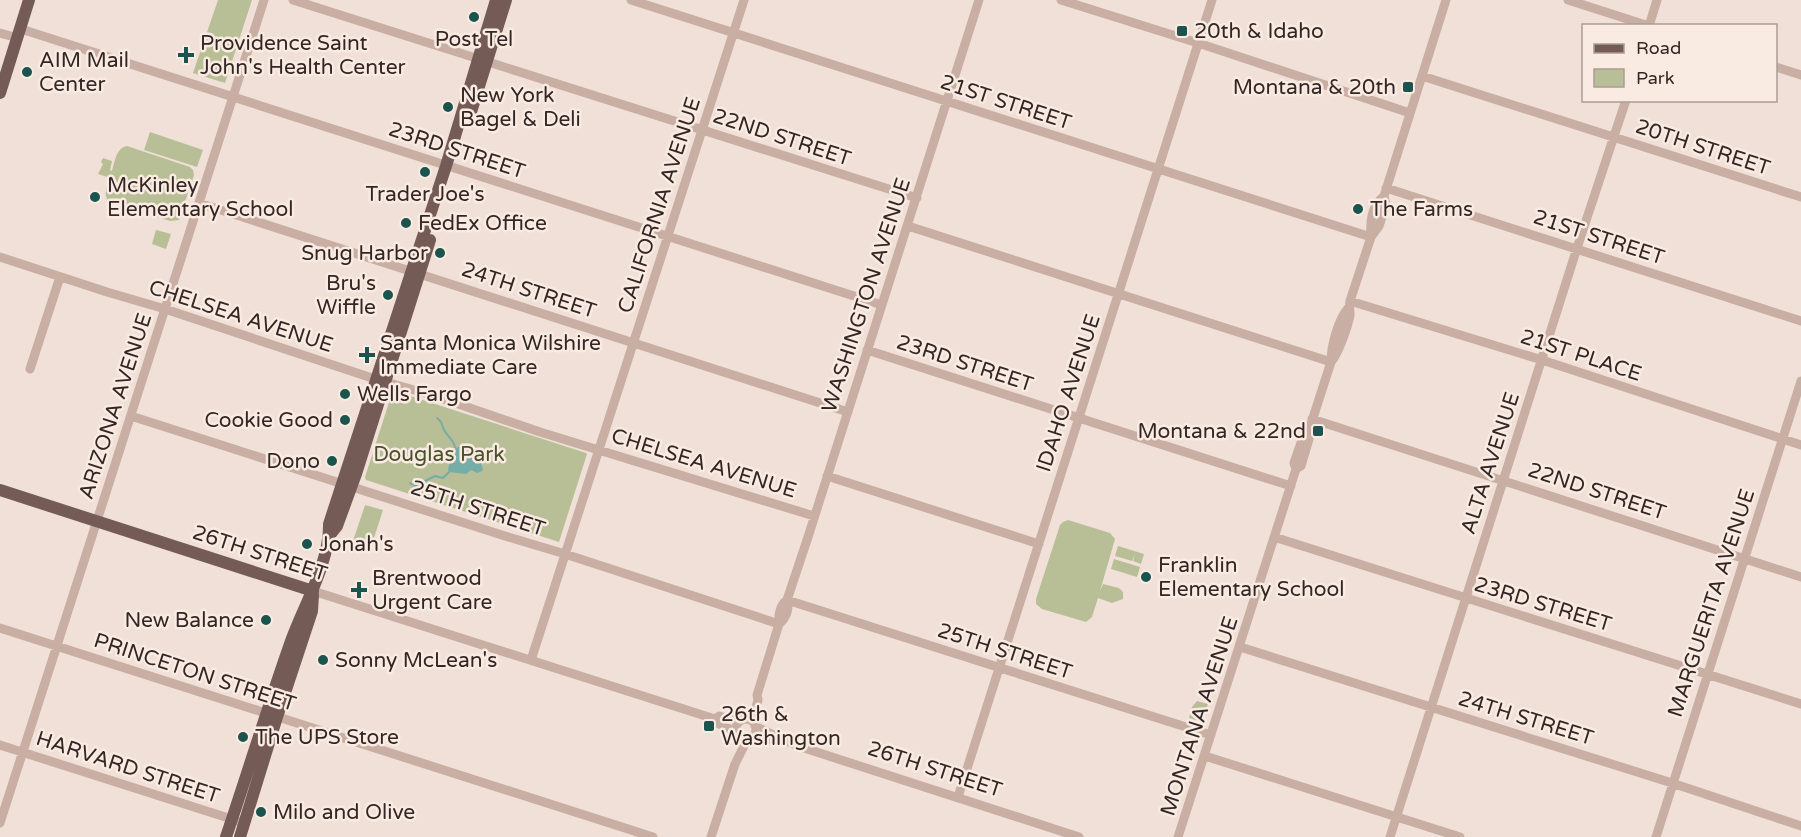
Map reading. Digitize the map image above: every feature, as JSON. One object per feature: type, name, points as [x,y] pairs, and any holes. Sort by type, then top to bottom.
[{"type":"main road","points":[[0,93],[29,0]]},
{"type":"main road","points":[[483,61],[496,0]]},
{"type":"main road","points":[[226,837],[238,822],[299,618],[313,591],[329,536],[329,524],[347,486],[483,61],[506,0]]},
{"type":"main road","name":"26TH STREET","points":[[0,490],[313,591]]},
{"type":"main road","points":[[238,822],[240,837]]},
{"type":"street","name":"ARIZONA AVENUE","points":[[0,823],[264,0]]},
{"type":"street","name":"22ND STREET","points":[[293,0],[916,198]]},
{"type":"street","name":"21ST STREET","points":[[631,0],[1371,237]]},
{"type":"street","name":"CALIFORNIA AVENUE","points":[[531,660],[744,0]]},
{"type":"street","name":"WASHINGTON AVENUE","points":[[747,722],[758,700],[757,695],[779,624],[778,617],[783,603],[787,600],[979,0]]},
{"type":"street","points":[[1060,0],[1410,113]]},
{"type":"street","name":"IDAHO AVENUE","points":[[958,797],[1212,0]]},
{"type":"street","name":"MONTANA AVENUE","points":[[1179,837],[1291,486],[1296,469],[1294,463],[1303,437],[1307,434],[1331,362],[1337,355],[1350,315],[1349,304],[1371,237],[1379,226],[1386,206],[1385,192],[1446,0]]},
{"type":"street","points":[[1568,0],[1643,24]]},
{"type":"street","points":[[1650,24],[1658,0]]},
{"type":"street","name":"23RD STREET","points":[[0,33],[19,34],[232,97],[882,305]]},
{"type":"street","points":[[1777,67],[1801,75]]},
{"type":"street","name":"20TH STREET","points":[[1422,76],[1801,197]]},
{"type":"street","name":"ALTA AVENUE","points":[[1390,837],[1576,248],[1625,102]]},
{"type":"street","name":"21ST STREET","points":[[1385,192],[1576,248],[1801,321]]},
{"type":"street","name":"24TH STREET","points":[[199,203],[848,412]]},
{"type":"street","points":[[908,226],[1331,362]]},
{"type":"street","name":"CHELSEA AVENUE","points":[[0,257],[432,395],[540,432],[814,516]]},
{"type":"street","points":[[30,369],[60,277]]},
{"type":"street","name":"21ST PLACE","points":[[1349,304],[1542,360],[1801,445]]},
{"type":"street","name":"23RD STREET","points":[[867,350],[1291,486]]},
{"type":"street","name":"MARGUERITA AVENUE","points":[[1656,837],[1801,381]]},
{"type":"street","name":"25TH STREET","points":[[131,416],[779,624]]},
{"type":"street","name":"22ND STREET","points":[[1312,419],[1801,577]]},
{"type":"street","points":[[827,476],[1039,544]]},
{"type":"street","name":"23RD STREET","points":[[1274,537],[1801,704]]},
{"type":"street","name":"26TH STREET","points":[[313,591],[715,719],[717,723],[744,736],[779,739],[1079,837]]},
{"type":"street","name":"25TH STREET","points":[[787,600],[1211,735]]},
{"type":"street","name":"PRINCETON STREET","points":[[0,628],[654,837]]},
{"type":"street","name":"24TH STREET","points":[[1240,647],[1801,826]]},
{"type":"street","name":"26TH STREET","points":[[715,719],[719,716],[747,722],[774,734],[779,739]]},
{"type":"street","points":[[747,722],[755,732],[744,736],[736,726],[747,722]]},
{"type":"street","points":[[711,837],[744,736]]},
{"type":"street","name":"HARVARD STREET","points":[[0,745],[238,822]]},
{"type":"street","points":[[1205,756],[1460,837]]},
{"type":"green space","points":[[218,0],[252,0],[225,83],[193,73]]},
{"type":"green space","points":[[150,132],[203,150],[197,167],[144,150]]},
{"type":"green space","points":[[127,146],[193,170],[194,175],[179,220],[170,221],[108,200],[106,191],[110,178],[98,174],[103,164],[101,162],[103,158],[112,161],[110,170],[112,171],[118,152]]},
{"type":"green space","points":[[156,230],[171,234],[166,249],[152,244]]},
{"type":"green space","name":"Douglas Park","points":[[395,391],[586,453],[559,542],[366,480],[365,477],[392,393]]},
{"type":"green space","points":[[365,505],[383,510],[371,547],[353,541]]},
{"type":"green space","points":[[1068,520],[1110,533],[1115,539],[1100,591],[1103,584],[1119,588],[1123,592],[1123,599],[1112,603],[1098,598],[1092,617],[1086,622],[1042,609],[1036,604],[1060,525]]},
{"type":"green space","points":[[1118,546],[1144,554],[1141,564],[1133,561],[1135,554],[1132,561],[1115,556]]},
{"type":"green space","points":[[1114,559],[1140,567],[1137,577],[1111,569]]},
{"type":"green space","points":[[1197,701],[1208,704],[1202,722],[1189,718],[1192,707]]},
{"type":"water","points":[[460,446],[464,455],[470,453],[472,456],[478,456],[482,471],[477,473],[471,470],[466,474],[449,472],[454,449]]},
{"type":"waterway","points":[[437,418],[455,447]]},
{"type":"waterway","points":[[410,483],[415,486],[435,476],[443,478],[449,472]]},
{"type":"place","name":"Post Tel","points":[[474,17]]},
{"type":"place","name":"20th & Idaho","points":[[1182,31]]},
{"type":"place","name":"Providence Saint John's Health Center","points":[[186,55]]},
{"type":"place","name":"AIM Mail Center","points":[[27,72]]},
{"type":"place","name":"Montana & 20th","points":[[1408,87]]},
{"type":"place","name":"New York Bagel & Deli","points":[[448,107]]},
{"type":"place","name":"Trader Joe's","points":[[425,172]]},
{"type":"place","name":"McKinley Elementary School","points":[[95,197]]},
{"type":"place","name":"The Farms","points":[[1358,209]]},
{"type":"place","name":"FedEx Office","points":[[406,223]]},
{"type":"place","name":"Snug Harbor","points":[[440,253]]},
{"type":"place","name":"Bru's Wiffle","points":[[388,295]]},
{"type":"place","name":"Santa Monica Wilshire Immediate Care","points":[[367,355]]},
{"type":"place","name":"Wells Fargo","points":[[345,394]]},
{"type":"place","name":"Cookie Good","points":[[345,420]]},
{"type":"place","name":"Montana & 22nd","points":[[1318,431]]},
{"type":"place","name":"Dono","points":[[332,461]]},
{"type":"place","name":"Jonah's","points":[[307,544]]},
{"type":"place","name":"Franklin Elementary School","points":[[1146,577]]},
{"type":"place","name":"Brentwood Urgent Care","points":[[359,590]]},
{"type":"place","name":"New Balance","points":[[266,620]]},
{"type":"place","name":"Sonny McLean's","points":[[323,660]]},
{"type":"place","name":"26th & Washington","points":[[709,726]]},
{"type":"place","name":"The UPS Store","points":[[243,737]]},
{"type":"place","name":"Milo and Olive","points":[[261,812]]}]
